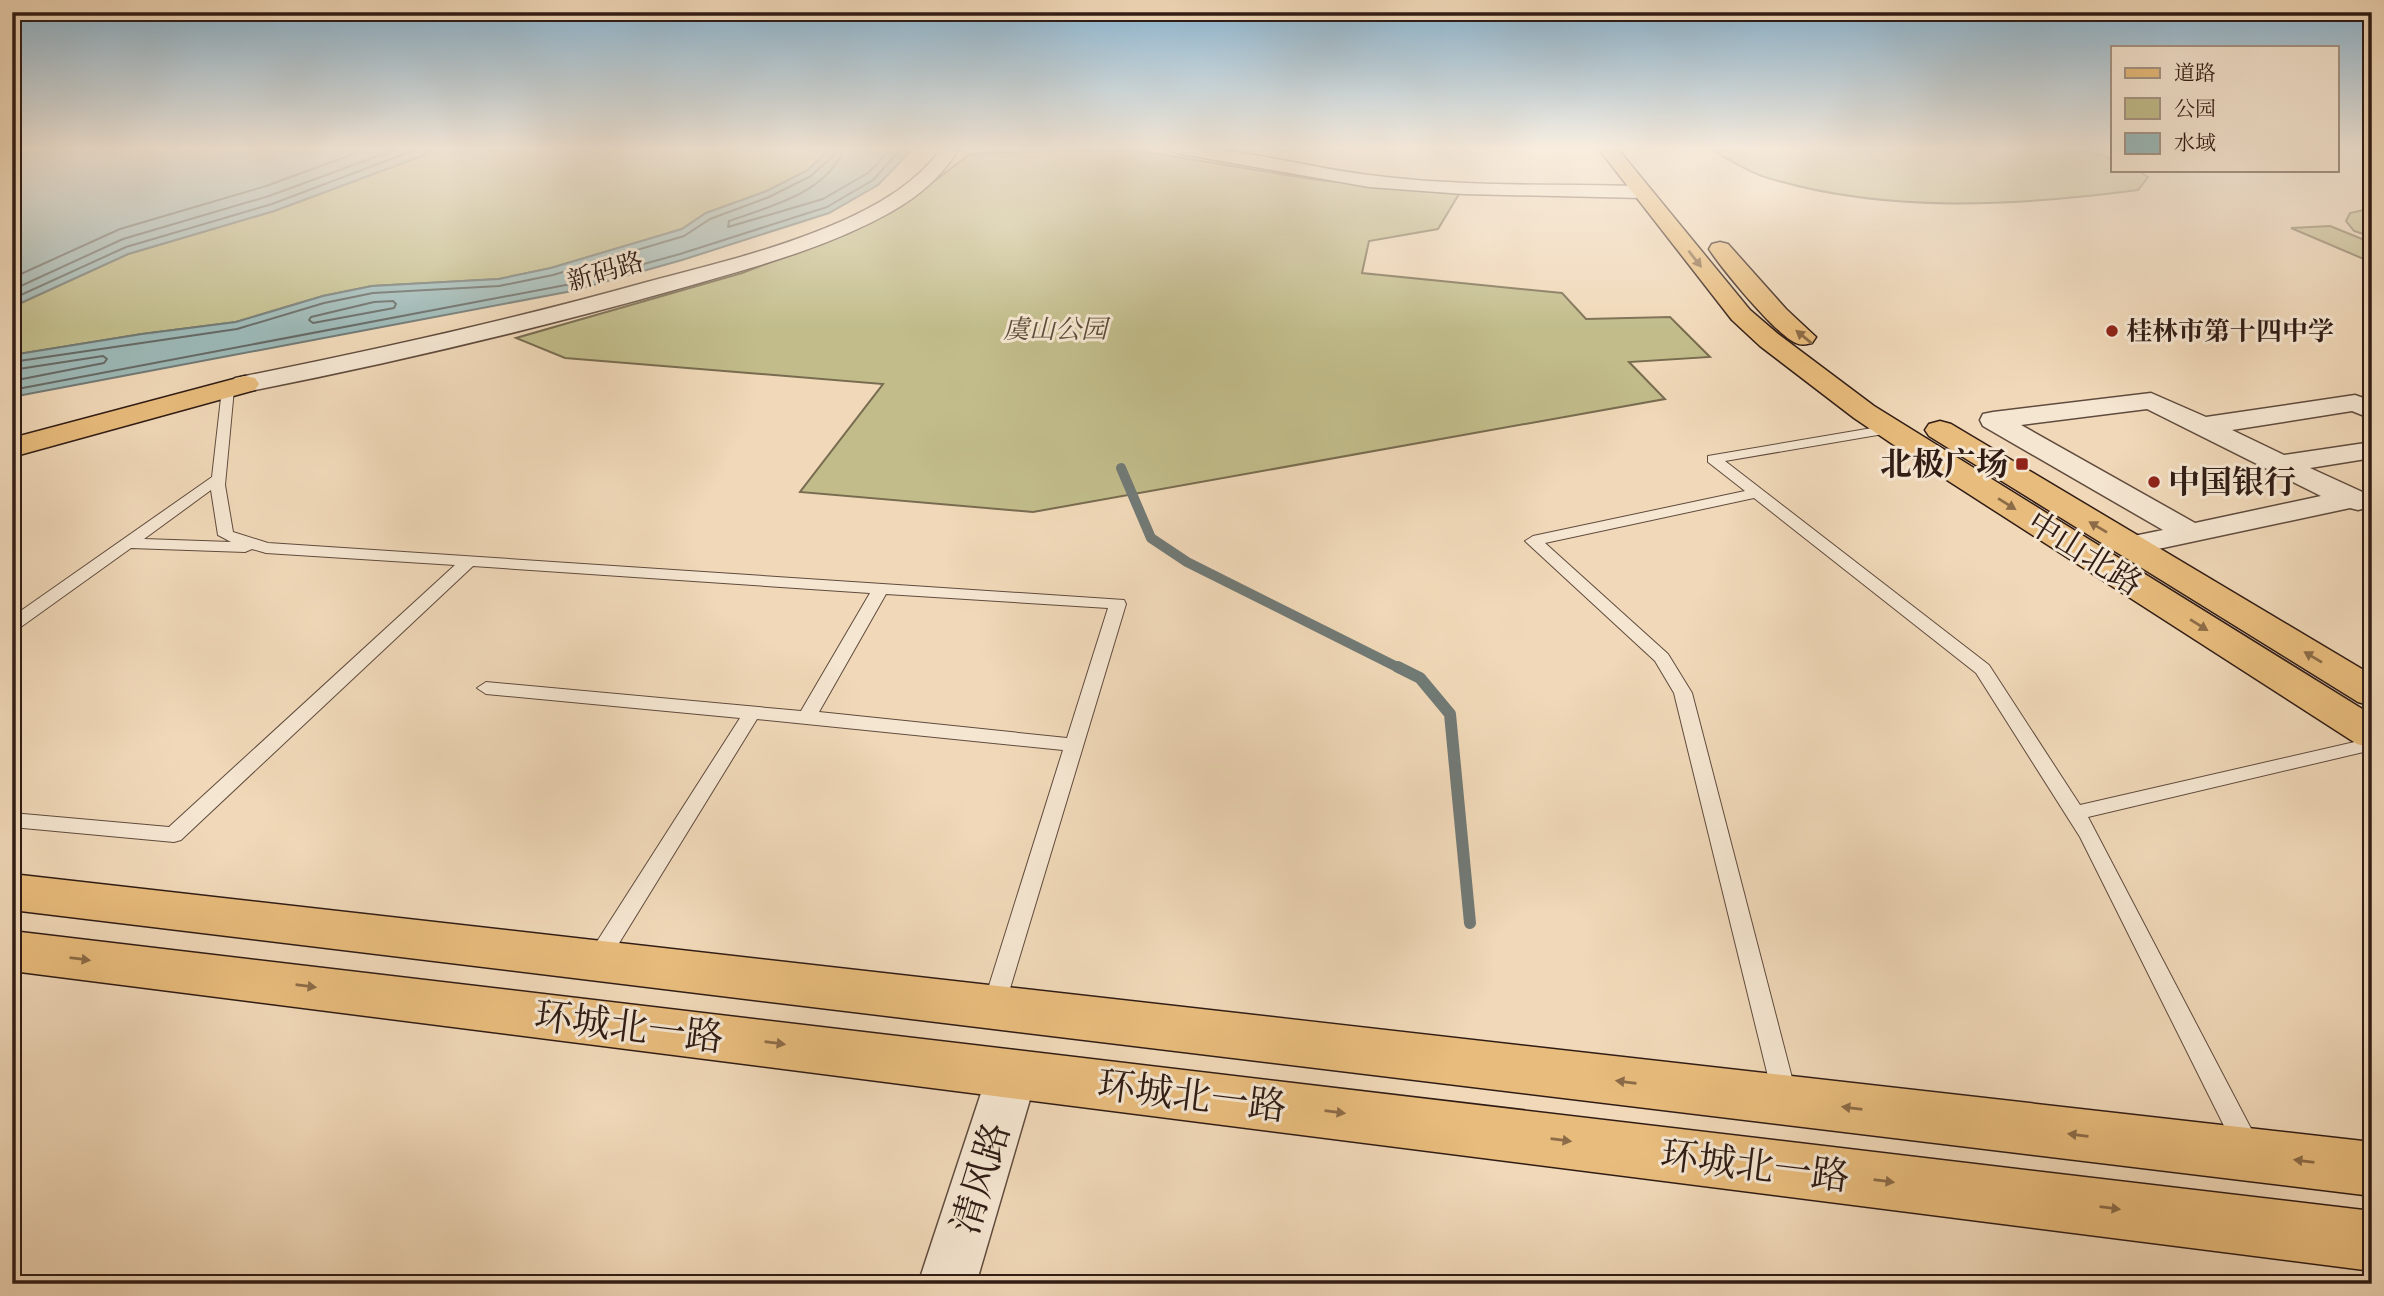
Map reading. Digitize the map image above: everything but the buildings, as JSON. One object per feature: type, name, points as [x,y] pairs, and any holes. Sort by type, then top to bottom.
[{"type":"main road","name":"中山北路","points":[[1655,208],[1741,315],[1806,369],[1890,429],[2372,734]]},
{"type":"main road","name":"中山北路","points":[[1686,208],[1751,286],[1804,338],[1903,406],[2372,693]]},
{"type":"main road","points":[[12,428],[237,386]]},
{"type":"main road","points":[[12,448],[237,386]]},
{"type":"main road","name":"环城北一路","points":[[12,892],[2372,1169]]},
{"type":"main road","name":"环城北一路","points":[[12,951],[2372,1241]]},
{"type":"street","name":"新码路","points":[[237,386],[416,350],[571,312],[790,247],[830,233],[881,208]]},
{"type":"street","points":[[2191,533],[1993,420],[2151,401],[2361,502]]},
{"type":"street","points":[[2203,426],[2355,403],[2372,411]]},
{"type":"street","points":[[2282,464],[2372,450]]},
{"type":"street","points":[[2130,546],[2361,502]]},
{"type":"street","name":"清风路","points":[[947,1284],[1013,1072]]},
{"type":"lane","points":[[237,386],[219,478],[226,536],[266,548]]},
{"type":"lane","points":[[1890,429],[1713,460],[1983,669],[2090,835],[2252,1155]]},
{"type":"lane","points":[[12,625],[219,478]]},
{"type":"lane","points":[[1756,493],[1533,541],[1662,658],[1683,693],[1785,1100]]},
{"type":"lane","points":[[128,543],[266,548],[1118,604],[994,1008]]},
{"type":"lane","points":[[12,820],[174,835],[469,561]]},
{"type":"lane","points":[[807,717],[881,588]]},
{"type":"lane","points":[[486,688],[1075,745]]},
{"type":"lane","points":[[597,960],[752,713]]},
{"type":"lane","points":[[2076,813],[2372,744]]},
{"type":"lane","points":[[2277,1229],[2372,1266]]},
{"type":"green space","points":[[281,208],[719,208],[706,213],[682,229],[551,268],[499,279],[372,286],[323,296],[236,322],[12,355],[12,307],[128,254]]},
{"type":"green space","name":"虞山公园","points":[[891,208],[1450,208],[1438,229],[1369,241],[1362,273],[1562,293],[1586,319],[1670,317],[1710,357],[1629,362],[1665,399],[1033,512],[800,492],[883,384],[565,358],[516,338],[742,273],[844,235]]},
{"type":"green space","points":[[2372,208],[2372,237],[2354,231],[2346,221],[2350,213]]},
{"type":"green space","points":[[2330,226],[2372,243],[2372,259],[2366,260],[2291,228]]},
{"type":"water","points":[[12,208],[281,208],[128,254],[12,307]]},
{"type":"water","points":[[719,208],[837,208],[682,260],[572,291],[12,397],[12,355],[236,322],[323,296],[372,286],[499,279],[551,268],[682,229],[706,213]]},
{"type":"waterway","points":[[1121,468],[1151,538],[1187,562],[1401,669]]},
{"type":"waterway","points":[[1398,667],[1420,678],[1450,714],[1470,923]]},
{"type":"place","name":"桂林市第十四中学","points":[[2112,331]]},
{"type":"place","name":"北极广场","points":[[2022,464]]},
{"type":"place","name":"中国银行","points":[[2154,482]]}]
